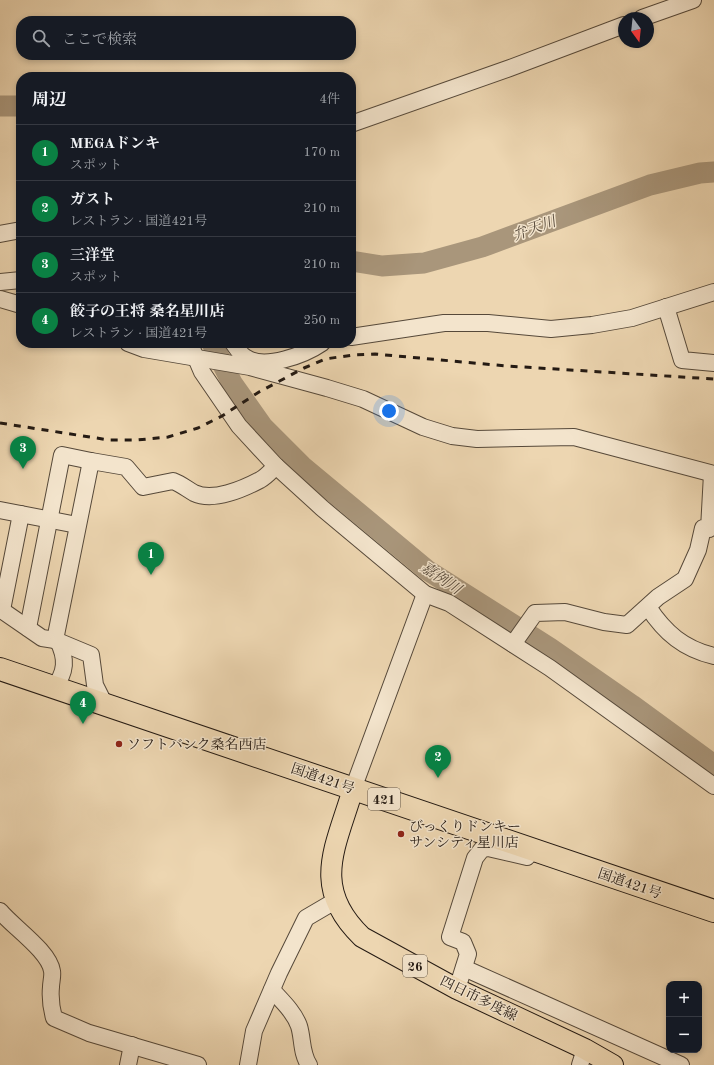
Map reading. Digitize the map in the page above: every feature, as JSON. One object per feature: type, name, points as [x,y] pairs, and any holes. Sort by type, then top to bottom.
[{"type":"highway","name":"国道421号","points":[[0,669],[714,912]]},
{"type":"main road","name":"四日市多度線","points":[[353,789],[331,863],[331,881],[335,901],[346,920],[362,937],[582,1057],[613,1065]]},
{"type":"street","points":[[654,14],[693,0]]},
{"type":"street","points":[[356,122],[510,68],[618,27]]},
{"type":"street","points":[[0,234],[16,231]]},
{"type":"street","points":[[0,282],[16,280]]},
{"type":"street","points":[[356,336],[444,323],[488,323],[563,329],[632,318],[714,292]]},
{"type":"street","points":[[0,300],[16,304]]},
{"type":"street","points":[[666,307],[682,360],[714,363]]},
{"type":"street","points":[[141,348],[233,364],[251,364],[289,359],[312,348]]},
{"type":"street","points":[[189,348],[200,358],[202,372],[239,426],[276,466],[322,508],[425,594],[449,603],[514,642],[714,786]]},
{"type":"street","points":[[237,348],[251,364],[363,399],[423,427],[452,436],[477,438],[574,437],[713,474],[709,529],[703,528],[698,550],[689,571],[682,582],[658,597],[648,608],[628,625],[604,622],[565,612],[535,613],[514,642]]},
{"type":"street","points":[[28,628],[62,455],[126,467],[143,487],[173,480],[195,493],[204,496],[221,494],[240,489],[261,479],[276,466]]},
{"type":"street","points":[[54,688],[61,678],[65,660],[56,640],[77,525],[91,461]]},
{"type":"street","points":[[0,510],[77,525]]},
{"type":"street","points":[[22,514],[1,610],[42,638],[56,640],[91,655],[95,685],[105,705]]},
{"type":"street","points":[[353,789],[425,594]]},
{"type":"street","points":[[648,608],[655,618],[678,640],[697,652],[714,656]]},
{"type":"street","points":[[457,989],[468,954],[463,942],[450,937],[475,858],[482,849],[488,848],[529,857],[535,850]]},
{"type":"street","points":[[248,1065],[254,1031],[306,918],[335,901]]},
{"type":"street","points":[[0,911],[18,930],[28,937],[45,958],[52,971],[50,1001],[54,1018],[89,1033],[198,1065]]},
{"type":"street","points":[[464,968],[681,1065]]},
{"type":"street","points":[[272,990],[296,1020],[302,1037],[305,1059],[309,1065]]},
{"type":"street","points":[[128,1065],[132,1046]]},
{"type":"waterway","name":"弁天川","points":[[0,106],[16,106]]},
{"type":"waterway","name":"弁天川","points":[[356,262],[382,266],[424,263],[482,247],[650,185],[700,173],[714,172]]},
{"type":"waterway","name":"嘉例川","points":[[214,348],[232,383],[263,427],[302,466],[427,570],[550,648],[632,705],[714,765]]},
{"type":"railway","points":[[0,423],[109,440],[137,440],[168,437],[198,428],[222,416],[259,392],[304,368],[325,359],[353,355],[375,354],[507,366],[714,379]]},
{"type":"place","name":"三洋堂","points":[[23,469]]},
{"type":"place","name":"MEGAドンキ","points":[[151,575]]},
{"type":"place","name":"餃子の王将 桑名星川店","points":[[83,724]]},
{"type":"place","name":"ソフトバンク桑名西店","points":[[119,744]]},
{"type":"place","name":"ガスト","points":[[438,778]]},
{"type":"place","name":"びっくりドンキー サンシティ星川店","points":[[401,834]]}]
